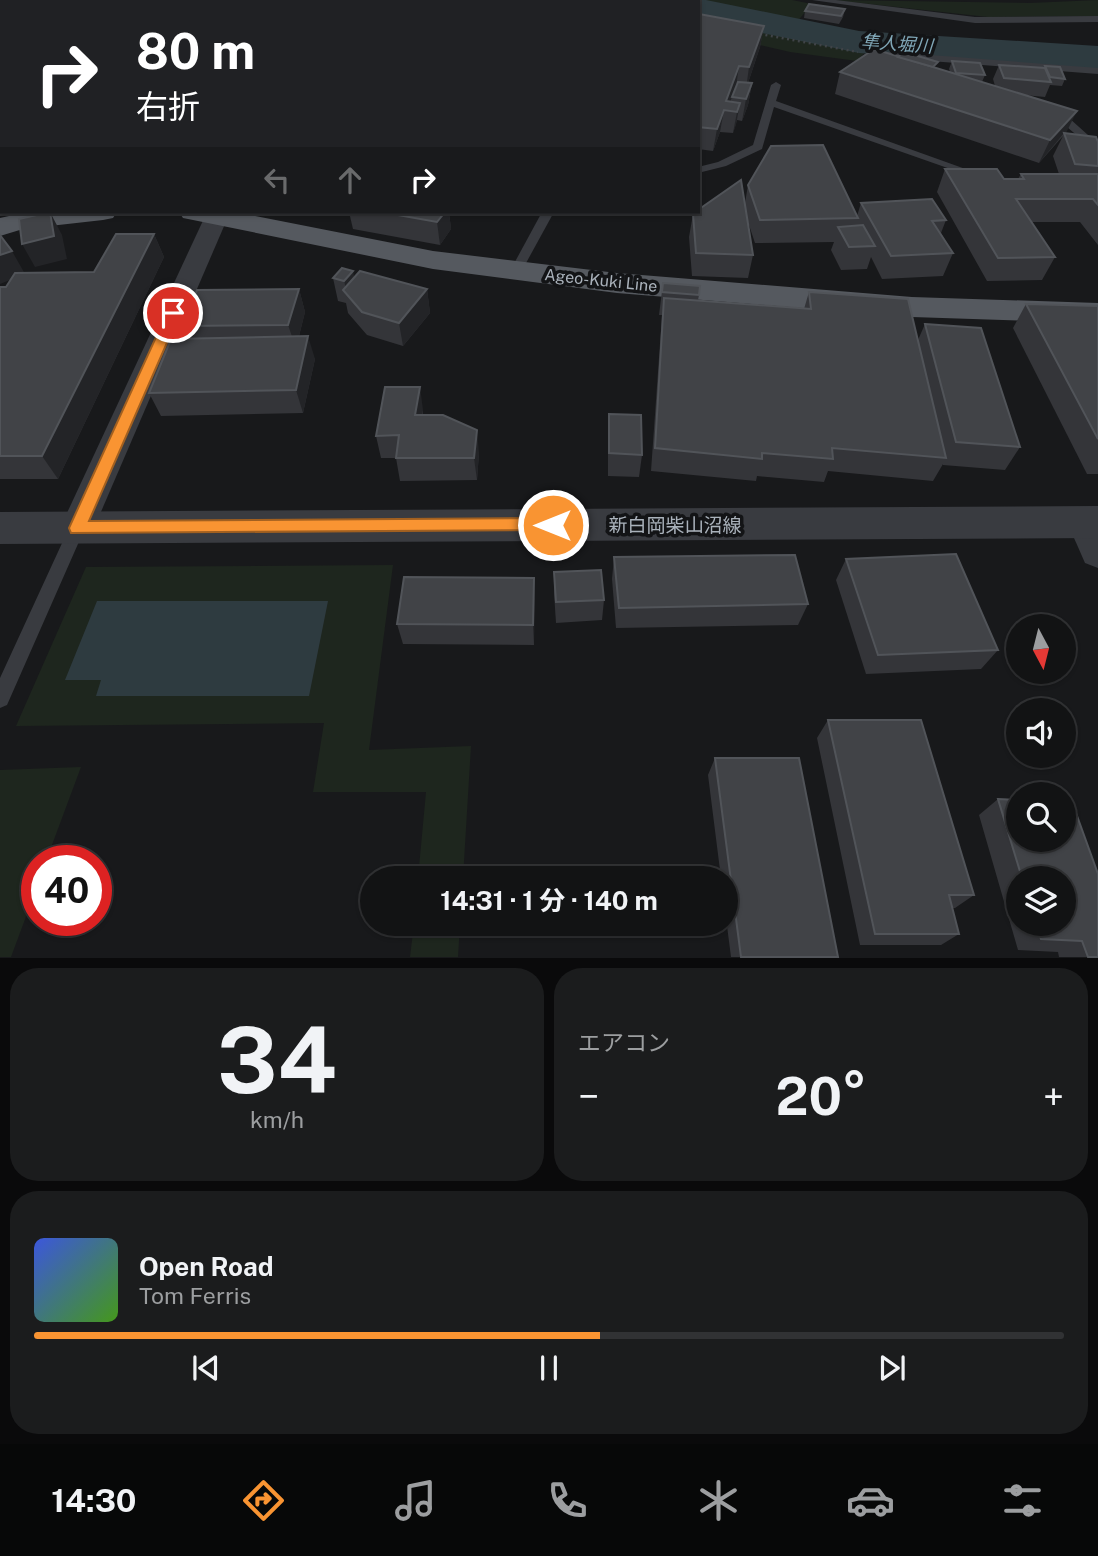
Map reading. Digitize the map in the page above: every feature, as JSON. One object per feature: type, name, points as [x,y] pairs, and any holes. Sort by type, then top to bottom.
[{"type":"main road","points":[[0,227],[21,221],[85,214]]},
{"type":"main road","name":"Ageo-Kuki Line","points":[[218,215],[433,260],[516,271],[678,289],[924,308],[1098,313]]},
{"type":"street","points":[[77,528],[218,215]]},
{"type":"street","name":"新白岡柴山沼線","points":[[0,528],[1093,533]]},
{"type":"lane","points":[[816,0],[975,20],[1098,19]]},
{"type":"lane","points":[[889,68],[876,62],[883,56],[1098,71]]},
{"type":"lane","points":[[700,170],[722,164],[758,147],[776,85]]},
{"type":"lane","points":[[771,103],[989,179]]},
{"type":"lane","points":[[1040,113],[1066,120],[1098,150]]},
{"type":"lane","points":[[516,271],[547,214]]},
{"type":"lane","points":[[0,699],[7,667],[77,528]]},
{"type":"path","points":[[760,34],[883,56]]},
{"type":"shaded area","points":[[700,0],[792,0],[812,4],[796,23],[700,2]]},
{"type":"shaded area","points":[[833,0],[1030,3],[1098,0],[1098,16],[988,17]]},
{"type":"shaded area","points":[[700,14],[787,35],[868,47],[1098,62],[1098,68],[867,50],[857,61],[790,52],[700,31]]},
{"type":"shaded area","points":[[393,565],[369,750],[471,746],[464,866],[419,866],[426,792],[313,792],[324,723],[16,726],[86,567]]},
{"type":"shaded area","points":[[97,601],[328,601],[309,696],[96,696],[101,680],[65,680]]},
{"type":"shaded area","points":[[81,767],[52,845],[21,845],[21,930],[11,957],[0,957],[0,770]]},
{"type":"shaded area","points":[[413,936],[459,936],[458,957],[410,957]]},
{"type":"building","points":[[809,4],[845,9],[841,16],[805,11]]},
{"type":"building","points":[[700,14],[764,26],[749,67],[739,66],[726,101],[740,103],[737,112],[724,110],[717,129],[700,127]]},
{"type":"building","points":[[874,49],[1077,111],[1050,140],[840,72]]},
{"type":"building","points":[[904,52],[938,62],[933,67],[898,57]]},
{"type":"building","points":[[952,61],[980,63],[985,75],[956,73]]},
{"type":"building","points":[[999,65],[1045,68],[1051,82],[1004,78]]},
{"type":"building","points":[[1045,66],[1060,67],[1065,79],[1050,77]]},
{"type":"building","points":[[738,82],[752,83],[746,99],[732,97]]},
{"type":"building","points":[[1064,133],[1096,137],[1098,166],[1075,164]]},
{"type":"building","points":[[823,145],[858,218],[760,220],[748,185],[771,146]]},
{"type":"building","points":[[945,169],[997,169],[1004,179],[1024,179],[1021,174],[1098,174],[1098,205],[1093,199],[1016,199],[1055,257],[998,258]]},
{"type":"building","points":[[741,180],[753,255],[696,253],[693,214],[700,214],[700,209]]},
{"type":"building","points":[[932,199],[946,220],[932,221],[953,253],[891,256],[861,203]]},
{"type":"building","points":[[50,214],[54,236],[22,244],[19,219]]},
{"type":"building","points":[[392,214],[443,214],[437,222]]},
{"type":"building","points":[[863,225],[875,246],[849,247],[838,227]]},
{"type":"building","points":[[116,234],[154,234],[42,456],[0,456],[0,287],[6,287],[15,273],[94,272]]},
{"type":"building","points":[[0,235],[12,251],[0,255]]},
{"type":"building","points":[[342,268],[353,271],[344,281],[333,278]]},
{"type":"building","points":[[360,271],[427,289],[399,323],[362,312],[343,290]]},
{"type":"building","points":[[663,283],[700,286],[699,295],[662,292]]},
{"type":"building","points":[[299,289],[288,325],[182,326],[197,290]]},
{"type":"building","points":[[809,292],[908,299],[946,458],[832,448],[833,459],[762,453],[762,459],[655,448],[664,298],[811,309]]},
{"type":"building","points":[[1026,304],[1098,306],[1098,439]]},
{"type":"building","points":[[925,324],[981,328],[1020,447],[956,442]]},
{"type":"building","points":[[308,336],[296,390],[149,393],[171,339]]},
{"type":"building","points":[[385,387],[420,387],[415,415],[443,415],[477,430],[474,458],[396,458],[399,435],[376,436]]},
{"type":"building","points":[[609,414],[641,415],[642,455],[609,453]]},
{"type":"building","points":[[956,554],[998,650],[878,655],[846,559]]},
{"type":"building","points":[[795,555],[808,604],[619,608],[614,557]]},
{"type":"building","points":[[601,570],[604,600],[556,602],[554,572]]},
{"type":"building","points":[[404,577],[534,578],[533,625],[397,624]]},
{"type":"building","points":[[828,720],[921,720],[974,895],[949,895],[959,934],[875,934]]},
{"type":"building","points":[[715,758],[799,758],[838,957],[741,957],[738,934],[738,866],[729,866]]},
{"type":"building","points":[[998,799],[1006,799],[1006,825]]},
{"type":"building","points":[[1076,813],[1098,874],[1098,957],[1088,957],[1082,941],[1041,939],[1040,936],[1076,936],[1076,866],[1018,866],[1014,852],[1076,852]]},
{"type":"waterway","name":"隼人堀川","points":[[700,9],[859,42],[1098,58]]},
{"type":"route","points":[[173,313],[77,528],[553,525]]}]
